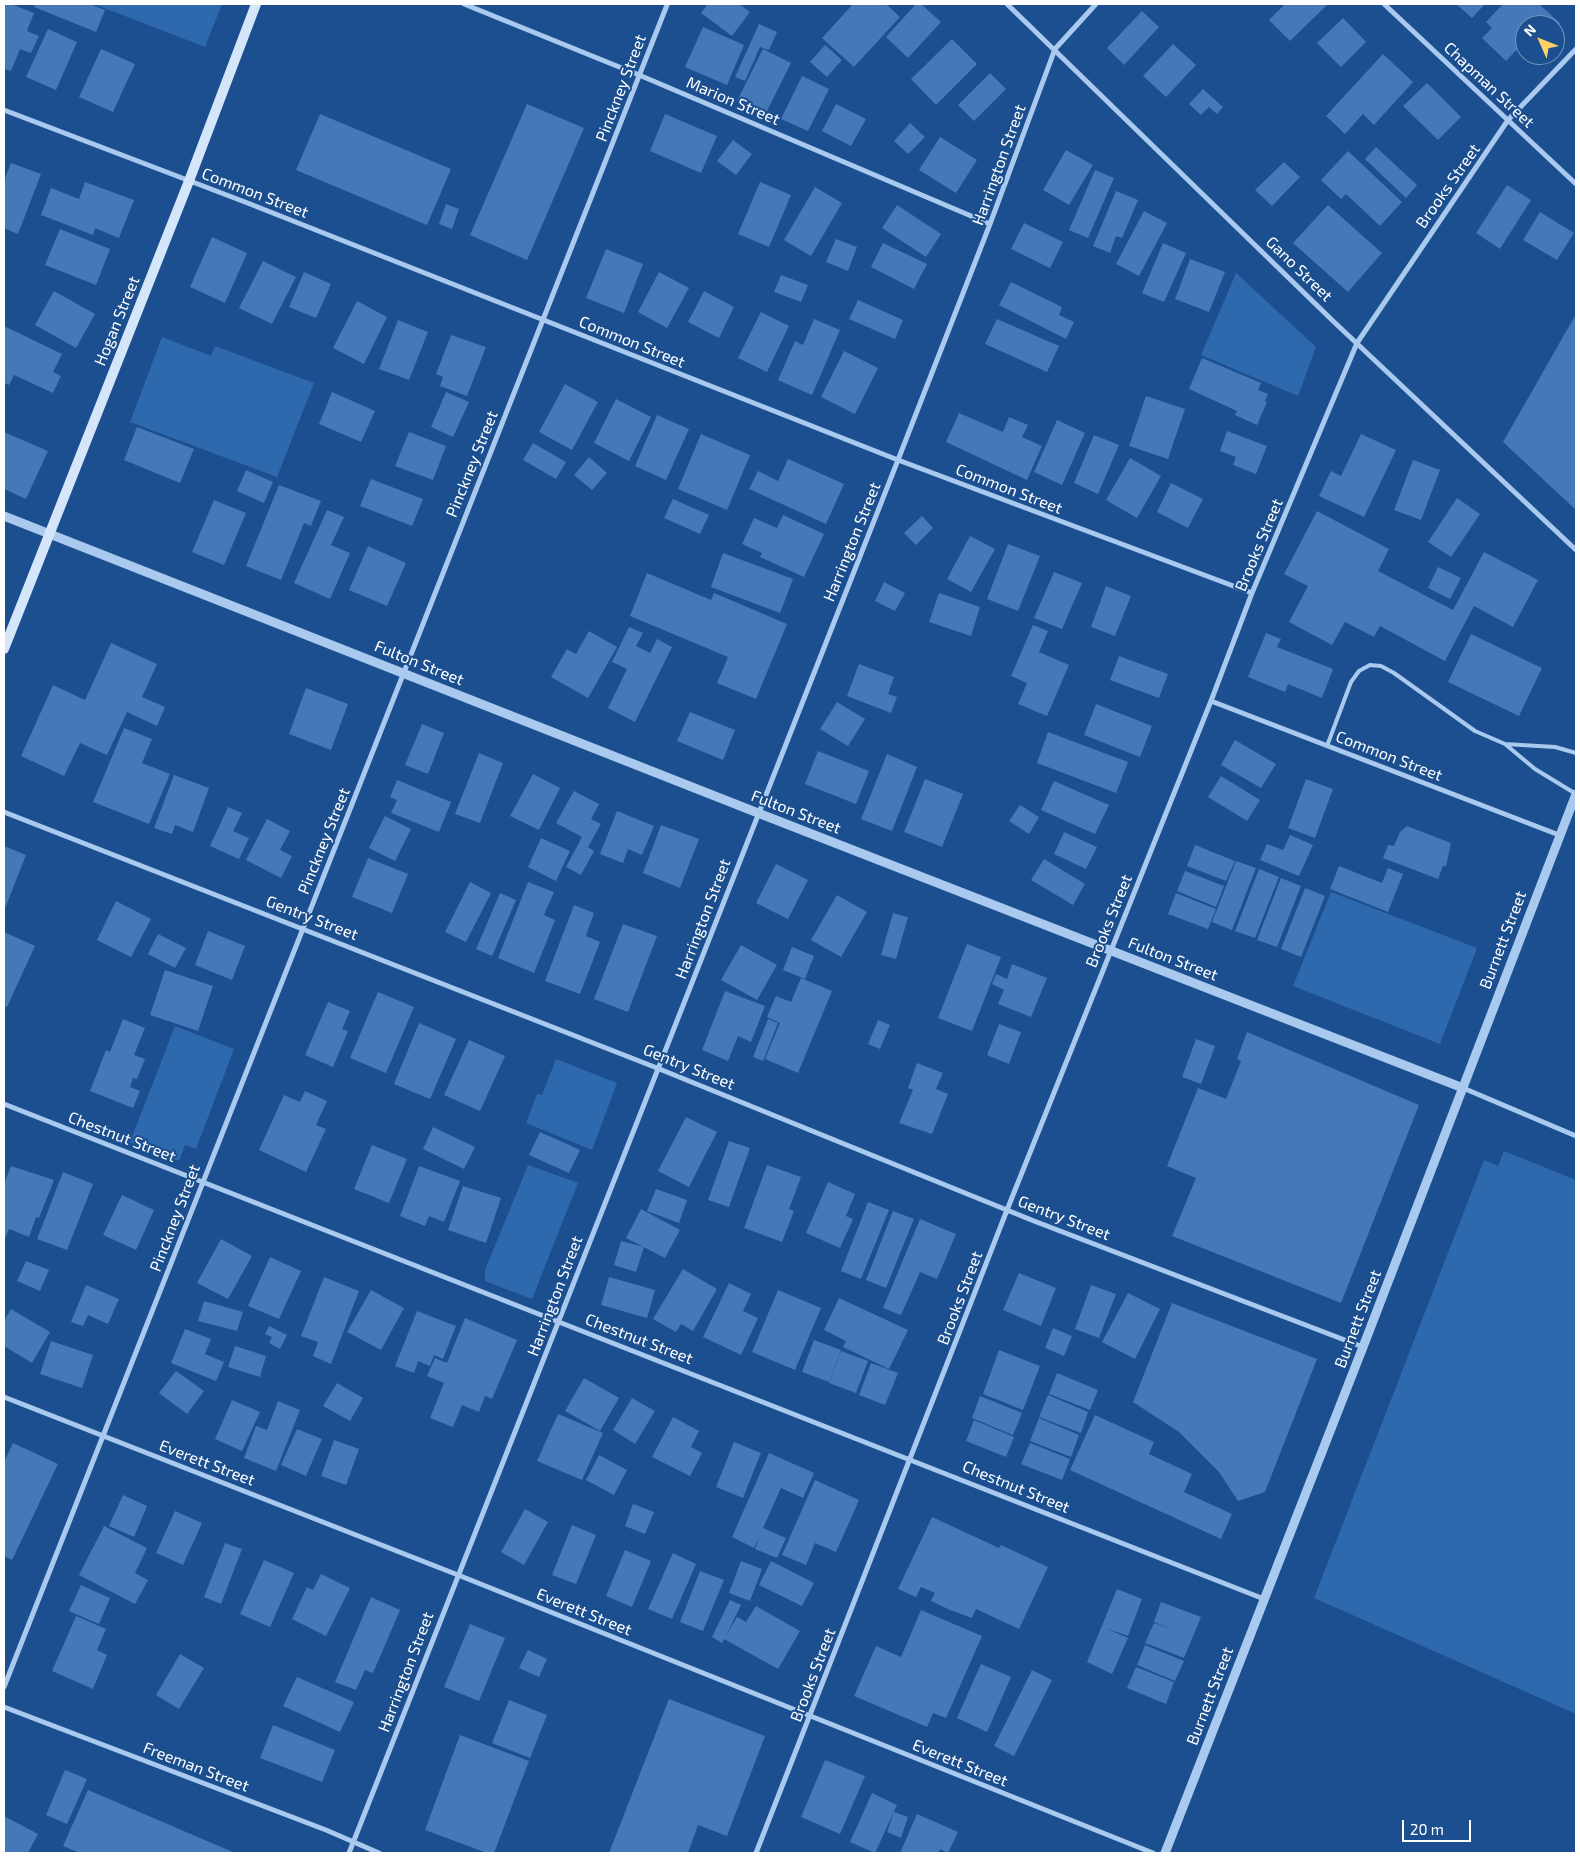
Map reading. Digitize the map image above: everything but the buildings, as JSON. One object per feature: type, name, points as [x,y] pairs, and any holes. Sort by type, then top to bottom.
[{"type":"main road","name":"Hogan Street","points":[[4,649],[189,181],[256,4]]},
{"type":"street","name":"Marion Street","points":[[464,4],[639,75],[990,224]]},
{"type":"street","name":"Gano Street","points":[[1007,4],[1356,342],[1576,550]]},
{"type":"street","name":"Harrington Street","points":[[349,1853],[898,460],[990,224],[1055,49],[1096,4]]},
{"type":"street","name":"Chapman Street","points":[[1384,4],[1576,184]]},
{"type":"street","name":"Pinckney Street","points":[[4,1687],[667,5]]},
{"type":"street","name":"Brooks Street","points":[[756,1853],[1007,1210],[1211,701],[1252,593],[1356,342],[1508,120],[1576,49]]},
{"type":"street","name":"Common Street","points":[[4,110],[898,460],[1252,593]]},
{"type":"street","name":"Fulton Street","points":[[4,516],[1463,1088],[1576,1136]]},
{"type":"street","name":"Common Street","points":[[1211,701],[1559,835]]},
{"type":"street","name":"Burnett Street","points":[[1165,1853],[1364,1347],[1576,794]]},
{"type":"street","name":"Gentry Street","points":[[4,812],[657,1068],[1007,1210],[1364,1347]]},
{"type":"street","name":"Chestnut Street","points":[[4,1104],[1264,1599]]},
{"type":"street","name":"Everett Street","points":[[4,1398],[458,1575],[1153,1853]]},
{"type":"street","name":"Freeman Street","points":[[4,1707],[326,1830],[379,1853]]},
{"type":"lane","points":[[1327,746],[1351,682],[1358,671],[1370,664],[1381,666],[1394,673],[1475,730],[1505,744],[1535,769],[1576,794]]},
{"type":"lane","points":[[1505,744],[1555,747],[1576,753]]},
{"type":"shaded area","points":[[94,4],[222,4],[205,47]]},
{"type":"shaded area","points":[[1236,273],[1316,347],[1298,396],[1201,355]]},
{"type":"shaded area","points":[[162,337],[211,356],[215,346],[314,383],[277,477],[130,422]]},
{"type":"shaded area","points":[[1331,892],[1477,948],[1440,1044],[1293,986]]},
{"type":"shaded area","points":[[175,1026],[234,1049],[196,1149],[185,1145],[179,1161],[130,1142]]},
{"type":"shaded area","points":[[556,1059],[617,1083],[592,1150],[526,1123],[537,1094],[542,1095]]},
{"type":"shaded area","points":[[1504,1151],[1576,1180],[1576,1714],[1314,1598],[1484,1160],[1498,1166]]},
{"type":"shaded area","points":[[528,1165],[578,1183],[532,1299],[485,1281],[485,1270]]}]
